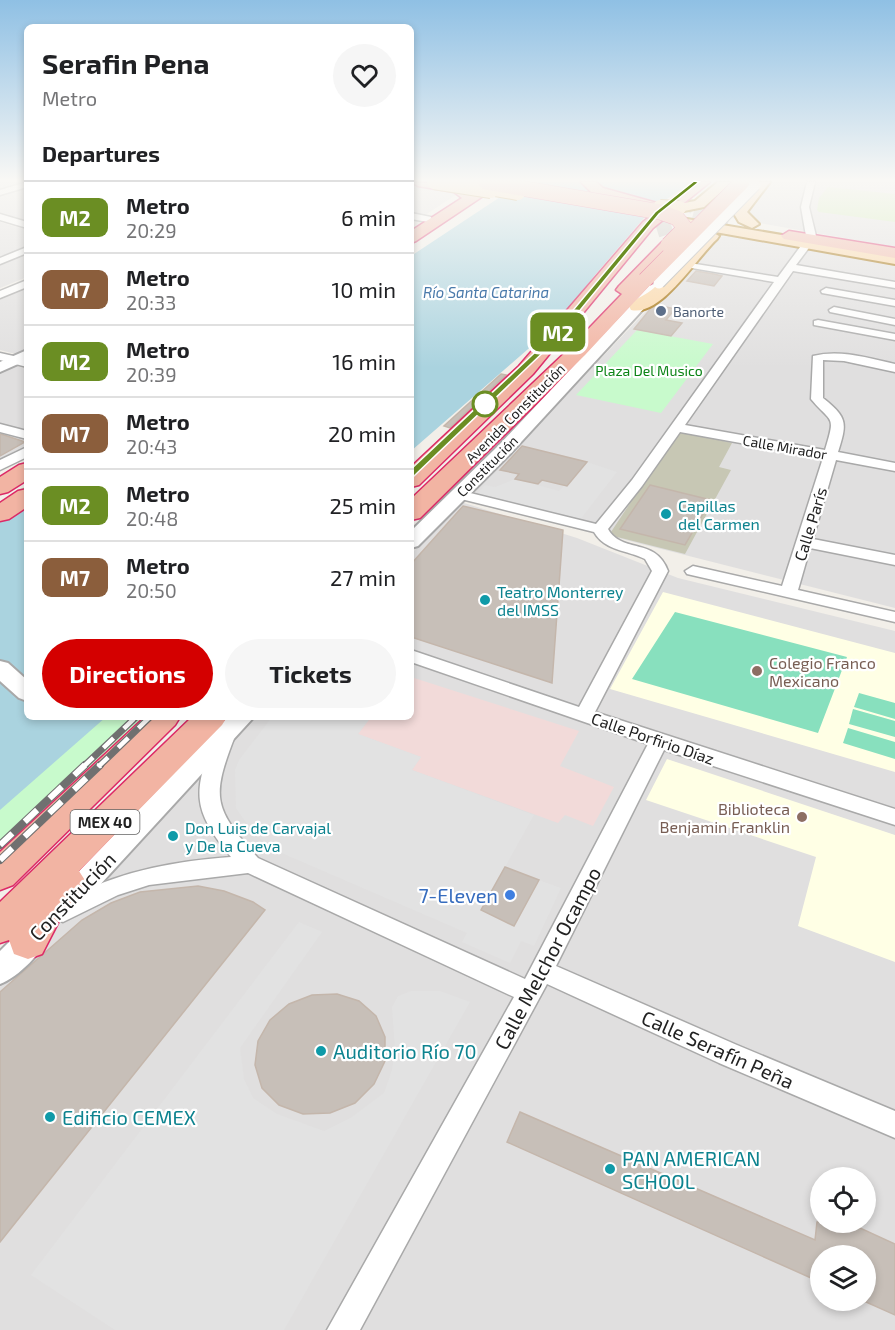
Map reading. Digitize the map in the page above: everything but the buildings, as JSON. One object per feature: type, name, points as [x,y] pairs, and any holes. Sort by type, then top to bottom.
[{"type":"highway","name":"Avenida Constitución","points":[[414,477],[526,370],[634,244]]},
{"type":"highway","points":[[599,286],[611,282],[617,276],[639,244]]},
{"type":"highway","points":[[614,310],[618,298],[669,244]]},
{"type":"highway","name":"Avenida Constitución","points":[[414,510],[569,359],[614,310],[652,282],[690,244]]},
{"type":"highway","points":[[842,244],[895,252]]},
{"type":"highway","points":[[526,370],[654,259]]},
{"type":"highway","points":[[414,511],[455,482],[574,368],[588,360]]},
{"type":"highway","points":[[0,477],[24,462]]},
{"type":"highway","points":[[0,487],[24,472]]},
{"type":"highway","points":[[0,497],[24,482]]},
{"type":"highway","points":[[0,514],[24,498]]},
{"type":"highway","name":"MEX 40","points":[[0,875],[161,720]]},
{"type":"highway","points":[[14,934],[47,906],[161,777],[218,725]]},
{"type":"main road","points":[[637,306],[648,301],[705,244]]},
{"type":"main road","points":[[819,244],[877,255]]},
{"type":"main road","points":[[827,244],[895,259]]},
{"type":"main road","points":[[838,244],[895,252]]},
{"type":"street","points":[[600,529],[637,483],[806,244]]},
{"type":"street","points":[[0,249],[16,254]]},
{"type":"street","points":[[0,261],[24,251]]},
{"type":"street","points":[[686,264],[779,280]]},
{"type":"street","points":[[789,267],[895,285]]},
{"type":"street","name":"Constitución","points":[[414,539],[505,449],[588,360],[637,306],[652,282]]},
{"type":"street","points":[[0,295],[24,284]]},
{"type":"street","points":[[15,289],[24,290]]},
{"type":"street","points":[[825,291],[895,303]]},
{"type":"street","points":[[834,310],[895,322]]},
{"type":"street","points":[[818,323],[895,337]]},
{"type":"street","points":[[0,356],[23,359]]},
{"type":"street","name":"Calle París","points":[[789,592],[840,422],[835,414],[817,399],[817,358],[833,357],[895,368]]},
{"type":"street","points":[[0,368],[23,359]]},
{"type":"street","name":"Calle Mirador","points":[[676,427],[895,467]]},
{"type":"street","points":[[0,428],[24,434]]},
{"type":"street","points":[[0,466],[24,453]]},
{"type":"street","points":[[458,494],[600,529],[605,538],[612,543],[653,558],[659,564],[660,571],[584,714]]},
{"type":"street","points":[[805,542],[895,560]]},
{"type":"street","points":[[693,571],[895,617]]},
{"type":"street","name":"Calle Porfirio Díaz","points":[[414,657],[659,741],[895,817]]},
{"type":"street","points":[[0,668],[24,690]]},
{"type":"street","name":"Constitución","points":[[0,971],[14,934],[53,917],[218,725]]},
{"type":"street","name":"Calle Serafín Peña","points":[[218,725],[210,773],[210,801],[216,822],[225,836],[250,864],[536,981],[717,1049],[895,1125]]},
{"type":"street","name":"Calle Melchor Ocampo","points":[[343,1330],[536,981],[659,741]]},
{"type":"street","points":[[53,917],[118,886],[151,876],[185,870],[250,864]]},
{"type":"shaded area","points":[[0,244],[24,244],[24,278],[0,288]]},
{"type":"shaded area","points":[[709,244],[794,244],[895,261],[895,608],[467,500]]},
{"type":"shaded area","points":[[878,244],[895,244],[895,247]]},
{"type":"shaded area","points":[[24,288],[24,356],[0,350],[0,299]]},
{"type":"shaded area","points":[[0,361],[24,368],[24,450],[0,464]]},
{"type":"shaded area","points":[[678,431],[732,443],[719,467],[731,470],[685,554],[609,535]]},
{"type":"shaded area","points":[[587,462],[617,472],[579,521],[475,496],[485,485],[495,487],[515,479],[559,491]]},
{"type":"shaded area","points":[[461,502],[577,538],[678,578],[895,631],[895,1330],[0,1330],[0,981],[251,720],[414,720],[414,551]]},
{"type":"shaded area","name":"Colegio Franco Mexicano","points":[[663,592],[895,653],[895,772],[610,689]]},
{"type":"shaded area","points":[[414,678],[579,731],[560,766],[614,787],[593,826],[565,815],[558,823],[412,770],[421,757],[358,734],[369,720],[414,720]]},
{"type":"shaded area","points":[[270,720],[369,720],[358,734],[421,757],[412,770],[534,815],[481,910],[515,925],[539,880],[561,888],[534,946],[521,941],[510,963],[462,942],[467,933],[277,851],[251,830],[236,808],[235,770],[239,760]]},
{"type":"shaded area","points":[[667,759],[895,835],[895,962],[798,926],[816,857],[646,800]]},
{"type":"shaded area","points":[[299,922],[322,932],[240,1048],[244,1079],[253,1098],[277,1114],[324,1131],[352,1117],[384,1093],[392,1070],[395,1049],[392,1007],[398,996],[411,991],[440,991],[470,1002],[284,1330],[115,1330],[31,1275]]},
{"type":"green space","name":"Plaza Del Musico","points":[[637,330],[713,344],[661,413],[576,395]]},
{"type":"green space","points":[[24,487],[24,720],[145,720],[0,857],[0,502]]},
{"type":"green space","points":[[675,612],[847,657],[818,733],[632,679]]},
{"type":"green space","points":[[859,693],[895,703],[895,719],[854,707]]},
{"type":"green space","points":[[853,709],[895,721],[895,737],[849,724]]},
{"type":"green space","points":[[848,728],[895,742],[895,759],[843,743]]},
{"type":"water","name":"Río Santa Catarina","points":[[429,244],[622,244],[558,323],[414,448],[414,254]]},
{"type":"water","points":[[24,506],[24,720],[103,720],[0,810],[0,521]]},
{"type":"railway","points":[[598,283],[630,244]]},
{"type":"railway","points":[[479,409],[551,340],[599,282]]},
{"type":"railway","points":[[414,471],[480,408]]},
{"type":"railway","points":[[83,767],[133,720]]},
{"type":"railway","points":[[98,767],[147,720]]},
{"type":"railway","points":[[0,845],[85,765]]},
{"type":"railway","points":[[0,860],[100,765]]},
{"type":"metro line","name":"M2","points":[[414,471],[551,340],[589,297],[630,244]]},
{"type":"place","name":"Banorte","points":[[661,311]]},
{"type":"place","name":"Capillas del Carmen","points":[[666,514]]},
{"type":"place","name":"Teatro Monterrey del IMSS","points":[[485,600]]},
{"type":"place","name":"Colegio Franco Mexicano","points":[[757,671]]},
{"type":"place","name":"Biblioteca Benjamin Franklin","points":[[802,817]]},
{"type":"place","name":"Don Luis de Carvajal y De la Cueva","points":[[173,836]]},
{"type":"place","name":"7-Eleven","points":[[510,895]]},
{"type":"place","name":"Auditorio Río 70","points":[[321,1051]]},
{"type":"place","name":"Edificio CEMEX","points":[[50,1117]]},
{"type":"place","name":"PAN AMERICAN SCHOOL","points":[[610,1169]]}]
